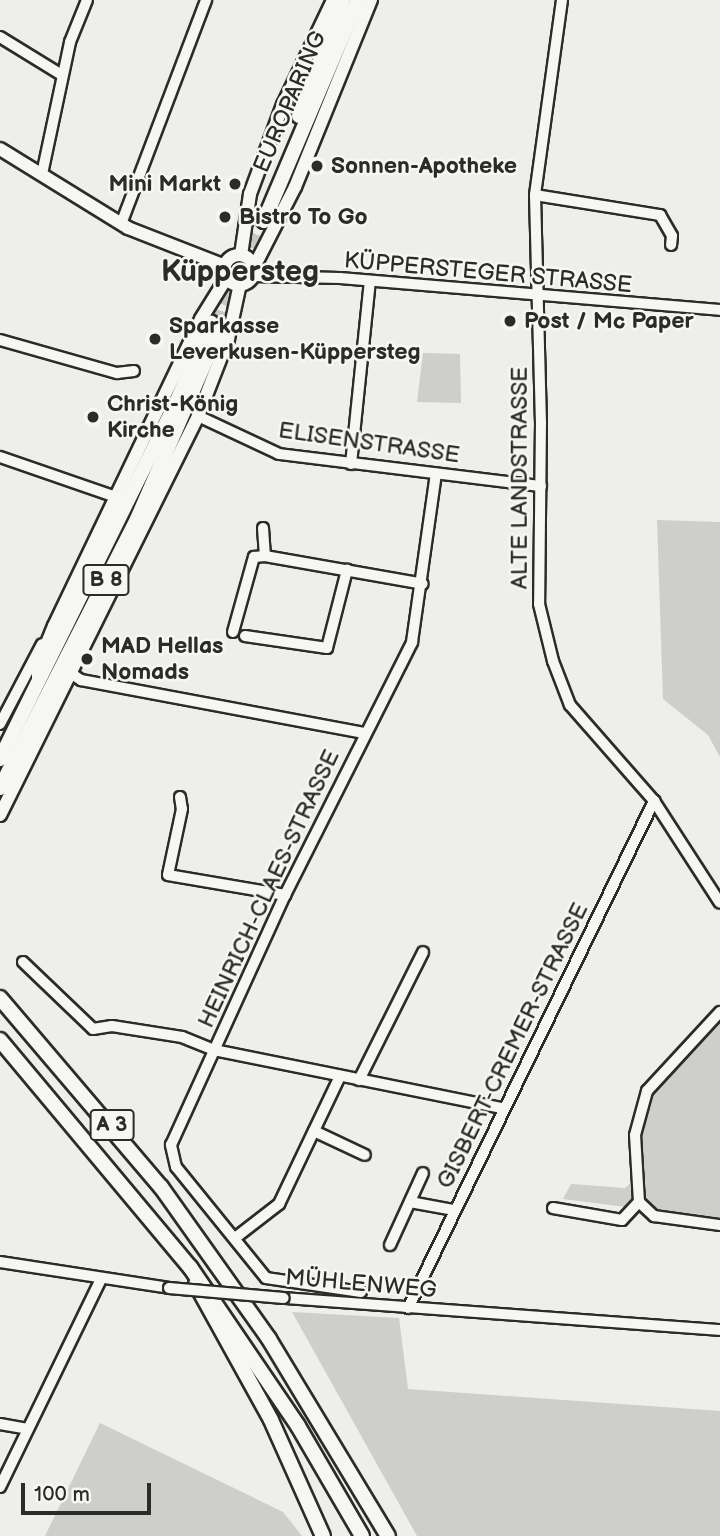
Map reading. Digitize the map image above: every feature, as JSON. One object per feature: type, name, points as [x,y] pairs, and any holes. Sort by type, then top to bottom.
[{"type":"highway","name":"EUROPARING","points":[[343,0],[261,219],[358,0]]},
{"type":"highway","name":"B 8","points":[[0,759],[216,324],[137,519],[0,788]]},
{"type":"highway","name":"A 3","points":[[0,998],[161,1187],[281,1359],[388,1536]]},
{"type":"highway","name":"A 3","points":[[0,1040],[190,1267],[298,1426],[362,1536]]},
{"type":"highway","points":[[190,1267],[203,1302],[271,1420],[323,1536]]},
{"type":"main road","points":[[38,684],[38,665],[54,626],[201,319],[226,272],[241,255],[250,194],[309,50],[333,0]]},
{"type":"main road","points":[[0,815],[198,416],[228,340],[240,284],[253,271],[291,197],[371,0]]},
{"type":"main road","points":[[0,149],[121,224],[226,272],[240,284]]},
{"type":"main road","points":[[241,255],[253,271]]},
{"type":"street","points":[[42,174],[62,75],[87,0]]},
{"type":"street","points":[[121,224],[206,0]]},
{"type":"street","points":[[309,50],[326,0]]},
{"type":"street","name":"ALTE LANDSTRASSE","points":[[562,0],[535,195],[541,486],[539,604],[563,691],[654,801],[720,902]]},
{"type":"street","points":[[0,37],[62,75]]},
{"type":"street","points":[[535,195],[660,215],[672,236],[671,246]]},
{"type":"street","name":"KÜPPERSTEGER STRASSE","points":[[253,271],[720,310]]},
{"type":"street","points":[[351,464],[370,281]]},
{"type":"street","points":[[0,340],[117,373],[134,371]]},
{"type":"street","name":"ELISENSTRASSE","points":[[198,416],[279,454],[541,486]]},
{"type":"street","points":[[0,457],[116,496]]},
{"type":"street","name":"HEINRICH-CLAES-STRASSE","points":[[279,1283],[266,1278],[171,1157],[174,1134],[285,895],[412,642],[436,474]]},
{"type":"street","points":[[233,632],[261,555],[263,528]]},
{"type":"street","points":[[261,555],[422,584]]},
{"type":"street","points":[[245,636],[327,648],[347,570]]},
{"type":"street","points":[[0,724],[54,626]]},
{"type":"street","points":[[72,674],[81,681],[364,733]]},
{"type":"street","points":[[180,797],[182,809],[168,875],[285,895]]},
{"type":"street","name":"GISBERT-CREMER-STRASSE","points":[[408,1308],[502,1108],[654,801]]},
{"type":"street","points":[[359,1080],[424,952]]},
{"type":"street","points":[[23,962],[93,1028],[134,1028],[201,1042],[214,1050],[502,1108]]},
{"type":"street","points":[[720,1012],[646,1091],[635,1135],[639,1202],[654,1216],[720,1225]]},
{"type":"street","points":[[235,1238],[279,1204],[340,1076]]},
{"type":"street","points":[[314,1131],[365,1155]]},
{"type":"street","name":"GISBERT-CREMER-STRASSE","points":[[390,1245],[423,1173]]},
{"type":"street","points":[[410,1202],[454,1210]]},
{"type":"street","points":[[553,1208],[622,1220],[639,1202]]},
{"type":"street","name":"MÜHLENWEG","points":[[0,1262],[169,1289],[720,1330]]},
{"type":"street","points":[[0,1486],[101,1279]]},
{"type":"street","name":"MÜHLENWEG","points":[[279,1283],[362,1292]]},
{"type":"street","points":[[0,1424],[28,1429]]},
{"type":"shaded area","points":[[423,353],[460,354],[461,403],[417,402]]},
{"type":"shaded area","points":[[657,520],[720,522],[720,757],[708,735],[663,699]]},
{"type":"shaded area","points":[[720,1019],[720,1219],[563,1199],[571,1184],[625,1188],[641,1174],[641,1133],[650,1095]]},
{"type":"shaded area","points":[[292,1312],[399,1318],[408,1389],[720,1411],[720,1536],[417,1536]]},
{"type":"shaded area","points":[[100,1423],[283,1512],[302,1536],[45,1536]]},
{"type":"tunnel","points":[[211,322],[258,218]]},
{"type":"tunnel","points":[[221,326],[264,221]]},
{"type":"place","name":"Sonnen-Apotheke","points":[[317,166]]},
{"type":"place","name":"Mini Markt","points":[[235,184]]},
{"type":"place","name":"Bistro To Go","points":[[225,217]]},
{"type":"place","name":"Post / Mc Paper","points":[[510,321]]},
{"type":"place","name":"Sparkasse Leverkusen-Küppersteg","points":[[155,339]]},
{"type":"place","name":"Christ-König Kirche","points":[[93,417]]},
{"type":"place","name":"MAD Hellas Nomads","points":[[87,659]]},
{"type":"district","name":"Küppersteg","points":[[240,272]]}]
